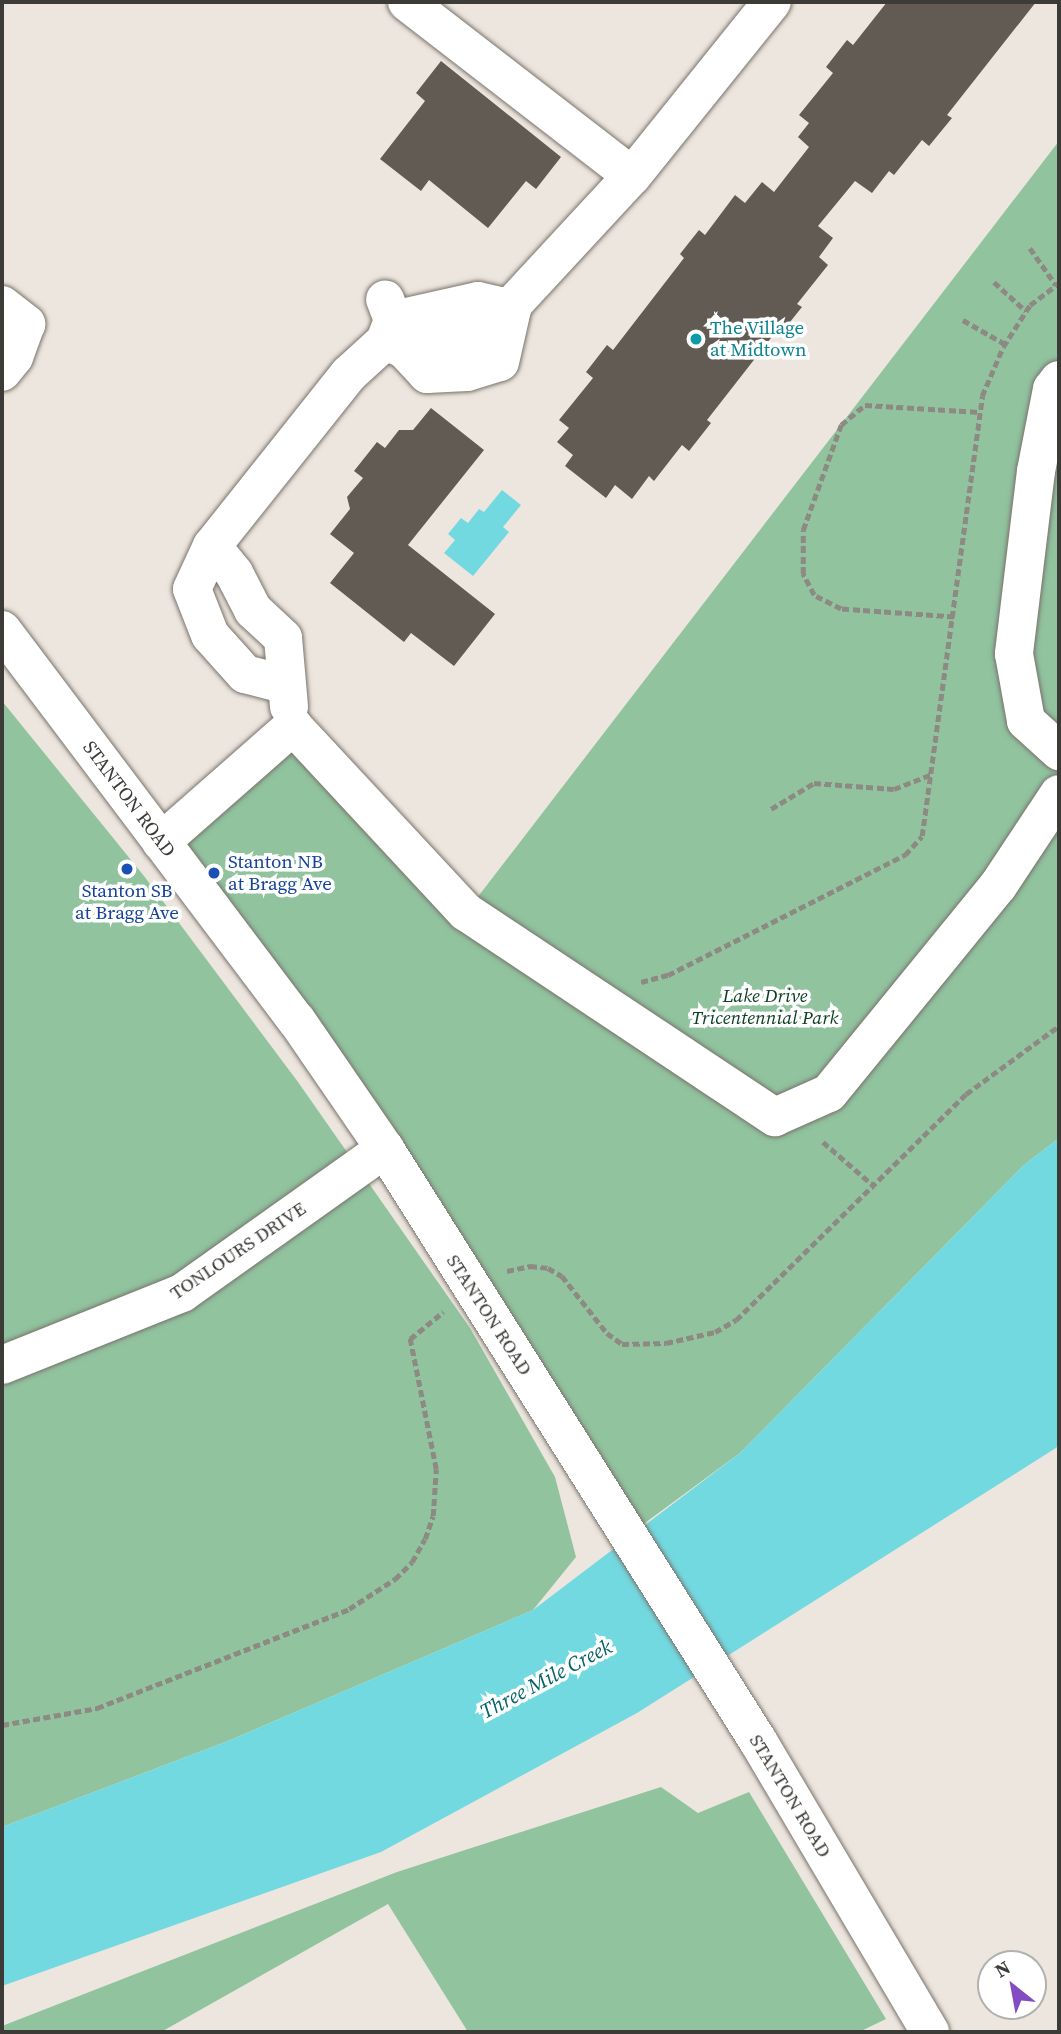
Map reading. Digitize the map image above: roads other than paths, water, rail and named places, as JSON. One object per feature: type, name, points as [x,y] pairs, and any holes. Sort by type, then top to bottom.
[{"type":"street","points":[[407,2],[632,176]]},
{"type":"street","points":[[392,327],[427,374],[467,372],[500,362],[512,309],[632,176],[772,2]]},
{"type":"street","points":[[284,684],[244,674],[210,635],[192,589],[212,546],[349,374],[392,327],[478,301],[512,309]]},
{"type":"street","points":[[2,305],[26,324],[14,357],[2,372]]},
{"type":"street","points":[[1059,380],[1052,389],[1036,471],[1014,654],[1026,720],[1059,751]]},
{"type":"street","points":[[212,546],[234,573],[253,610],[283,639],[284,684],[293,726],[466,912],[775,1117],[830,1093],[998,886],[1059,794]]},
{"type":"street","name":"STANTON ROAD","points":[[2,632],[297,1021],[385,1149],[588,1466],[758,1741],[930,2032]]},
{"type":"street","points":[[161,842],[293,726]]},
{"type":"street","name":"TONLOURS DRIVE","points":[[2,1365],[182,1293],[385,1149]]},
{"type":"water","points":[[502,490],[521,505],[503,527],[509,532],[473,576],[444,553],[455,540],[448,534],[461,518],[468,523],[479,509],[484,512]]},
{"type":"water","name":"Three Mile Creek","points":[[1059,1138],[1059,1446],[637,1713],[381,1852],[2,1986],[2,1827],[228,1741],[533,1610],[740,1453],[1024,1165]]},
{"type":"place","name":"The Village at Midtown","points":[[696,339]]},
{"type":"place","name":"Stanton SB at Bragg Ave","points":[[127,869]]},
{"type":"place","name":"Stanton NB at Bragg Ave","points":[[214,873]]},
{"type":"park label","name":"Lake Drive Tricentennial Park","points":[[765,1007]]}]
